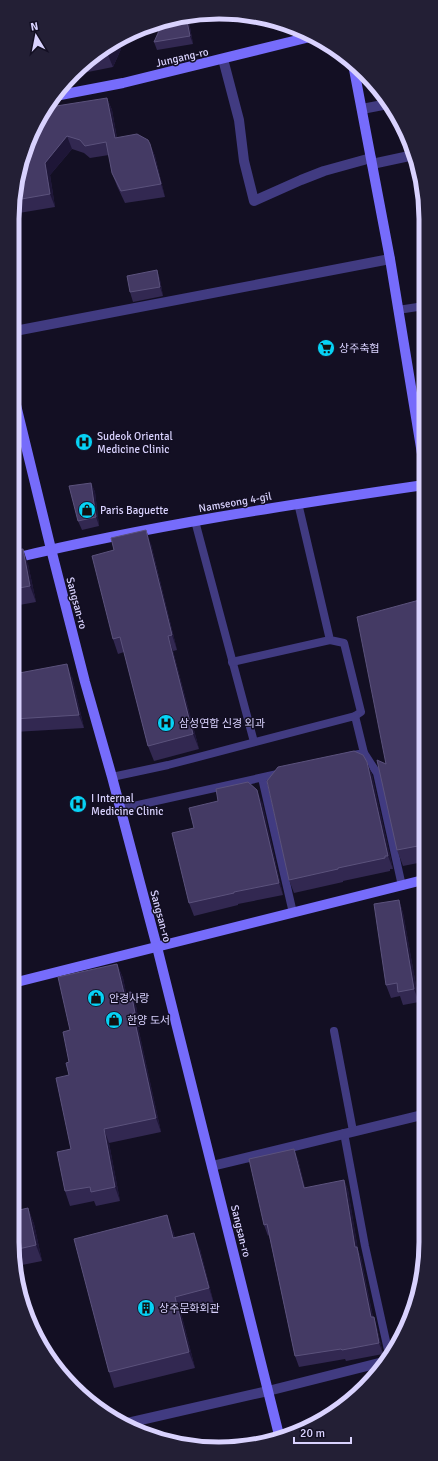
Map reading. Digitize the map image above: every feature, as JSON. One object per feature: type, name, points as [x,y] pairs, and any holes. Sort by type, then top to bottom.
[{"type":"street","name":"Jungang-ro","points":[[62,95],[123,83],[304,38]]},
{"type":"street","points":[[223,59],[238,120],[244,161],[254,201],[307,178],[372,161],[408,156]]},
{"type":"street","points":[[355,73],[390,259],[419,436]]},
{"type":"street","points":[[362,109],[383,105]]},
{"type":"street","points":[[19,330],[390,259]]},
{"type":"street","name":"Sangsan-ro","points":[[19,429],[85,682],[157,947],[278,1433]]},
{"type":"street","name":"Namseong 4-gil","points":[[19,557],[51,549],[195,521],[298,503],[419,486]]},
{"type":"street","points":[[19,982],[419,881]]},
{"type":"street","points":[[212,1166],[419,1116]]},
{"type":"street","points":[[132,1422],[268,1391],[379,1363]]},
{"type":"lane","points":[[398,310],[419,307]]},
{"type":"lane","points":[[298,503],[330,640]]},
{"type":"lane","points":[[195,521],[254,742]]},
{"type":"lane","points":[[112,777],[168,765],[355,716],[361,712],[344,643],[330,640],[232,662]]},
{"type":"lane","points":[[355,716],[364,753],[377,773],[402,886]]},
{"type":"lane","points":[[342,758],[364,753]]},
{"type":"lane","points":[[120,809],[291,771]]},
{"type":"lane","points":[[262,778],[293,913]]},
{"type":"lane","points":[[334,1031],[365,1246],[388,1349]]},
{"type":"building","points":[[187,22],[190,36],[154,42],[160,28]]},
{"type":"building","points":[[107,98],[115,138],[137,134],[148,140],[161,184],[121,191],[112,173],[106,142],[85,146],[80,140],[67,136],[45,163],[50,194],[20,199],[26,167],[34,142],[54,106]]},
{"type":"building","points":[[157,270],[160,287],[130,292],[127,276]]},
{"type":"building","name":"Paris Baguette","points":[[91,483],[96,517],[78,521],[69,486]]},
{"type":"building","points":[[146,530],[172,635],[168,636],[193,734],[148,746],[120,637],[113,639],[92,556],[114,550],[111,538]]},
{"type":"building","points":[[23,549],[30,586],[19,588],[19,550]]},
{"type":"building","points":[[419,600],[419,846],[397,850],[377,760],[386,764],[357,617]]},
{"type":"building","points":[[67,664],[79,715],[19,719],[19,673]]},
{"type":"building","points":[[354,751],[363,755],[367,762],[388,856],[385,856],[385,858],[289,880],[267,781],[278,767]]},
{"type":"building","points":[[248,782],[257,790],[279,883],[189,903],[172,833],[194,828],[189,808],[218,801],[216,789]]},
{"type":"building","points":[[399,900],[414,989],[398,992],[397,983],[386,985],[374,904]]},
{"type":"building","points":[[117,964],[124,993],[131,992],[135,1013],[133,1013],[156,1118],[104,1129],[115,1187],[91,1192],[90,1187],[65,1191],[57,1152],[71,1149],[56,1078],[69,1075],[66,1063],[69,1062],[63,1032],[70,1030],[58,977]]},
{"type":"building","points":[[294,1149],[304,1188],[344,1180],[355,1247],[357,1247],[371,1317],[374,1317],[379,1343],[342,1350],[295,1356],[267,1224],[264,1225],[249,1159]]},
{"type":"building","points":[[28,1208],[36,1245],[19,1249],[19,1210]]},
{"type":"building","name":"상주문화회관","points":[[167,1215],[173,1238],[194,1233],[209,1288],[175,1297],[189,1352],[109,1372],[74,1239]]},
{"type":"place","name":"상주축협","points":[[326,348]]},
{"type":"place","name":"Sudeok Oriental Medicine Clinic","points":[[84,442]]},
{"type":"place","name":"Paris Baguette","points":[[87,510]]},
{"type":"place","name":"삼성연합 신경 외과","points":[[166,723]]},
{"type":"place","name":"I Internal Medicine Clinic","points":[[78,804]]},
{"type":"place","name":"안경사랑","points":[[96,998]]},
{"type":"place","name":"한양 도서","points":[[114,1020]]},
{"type":"place","name":"상주문화회관","points":[[146,1308]]}]
